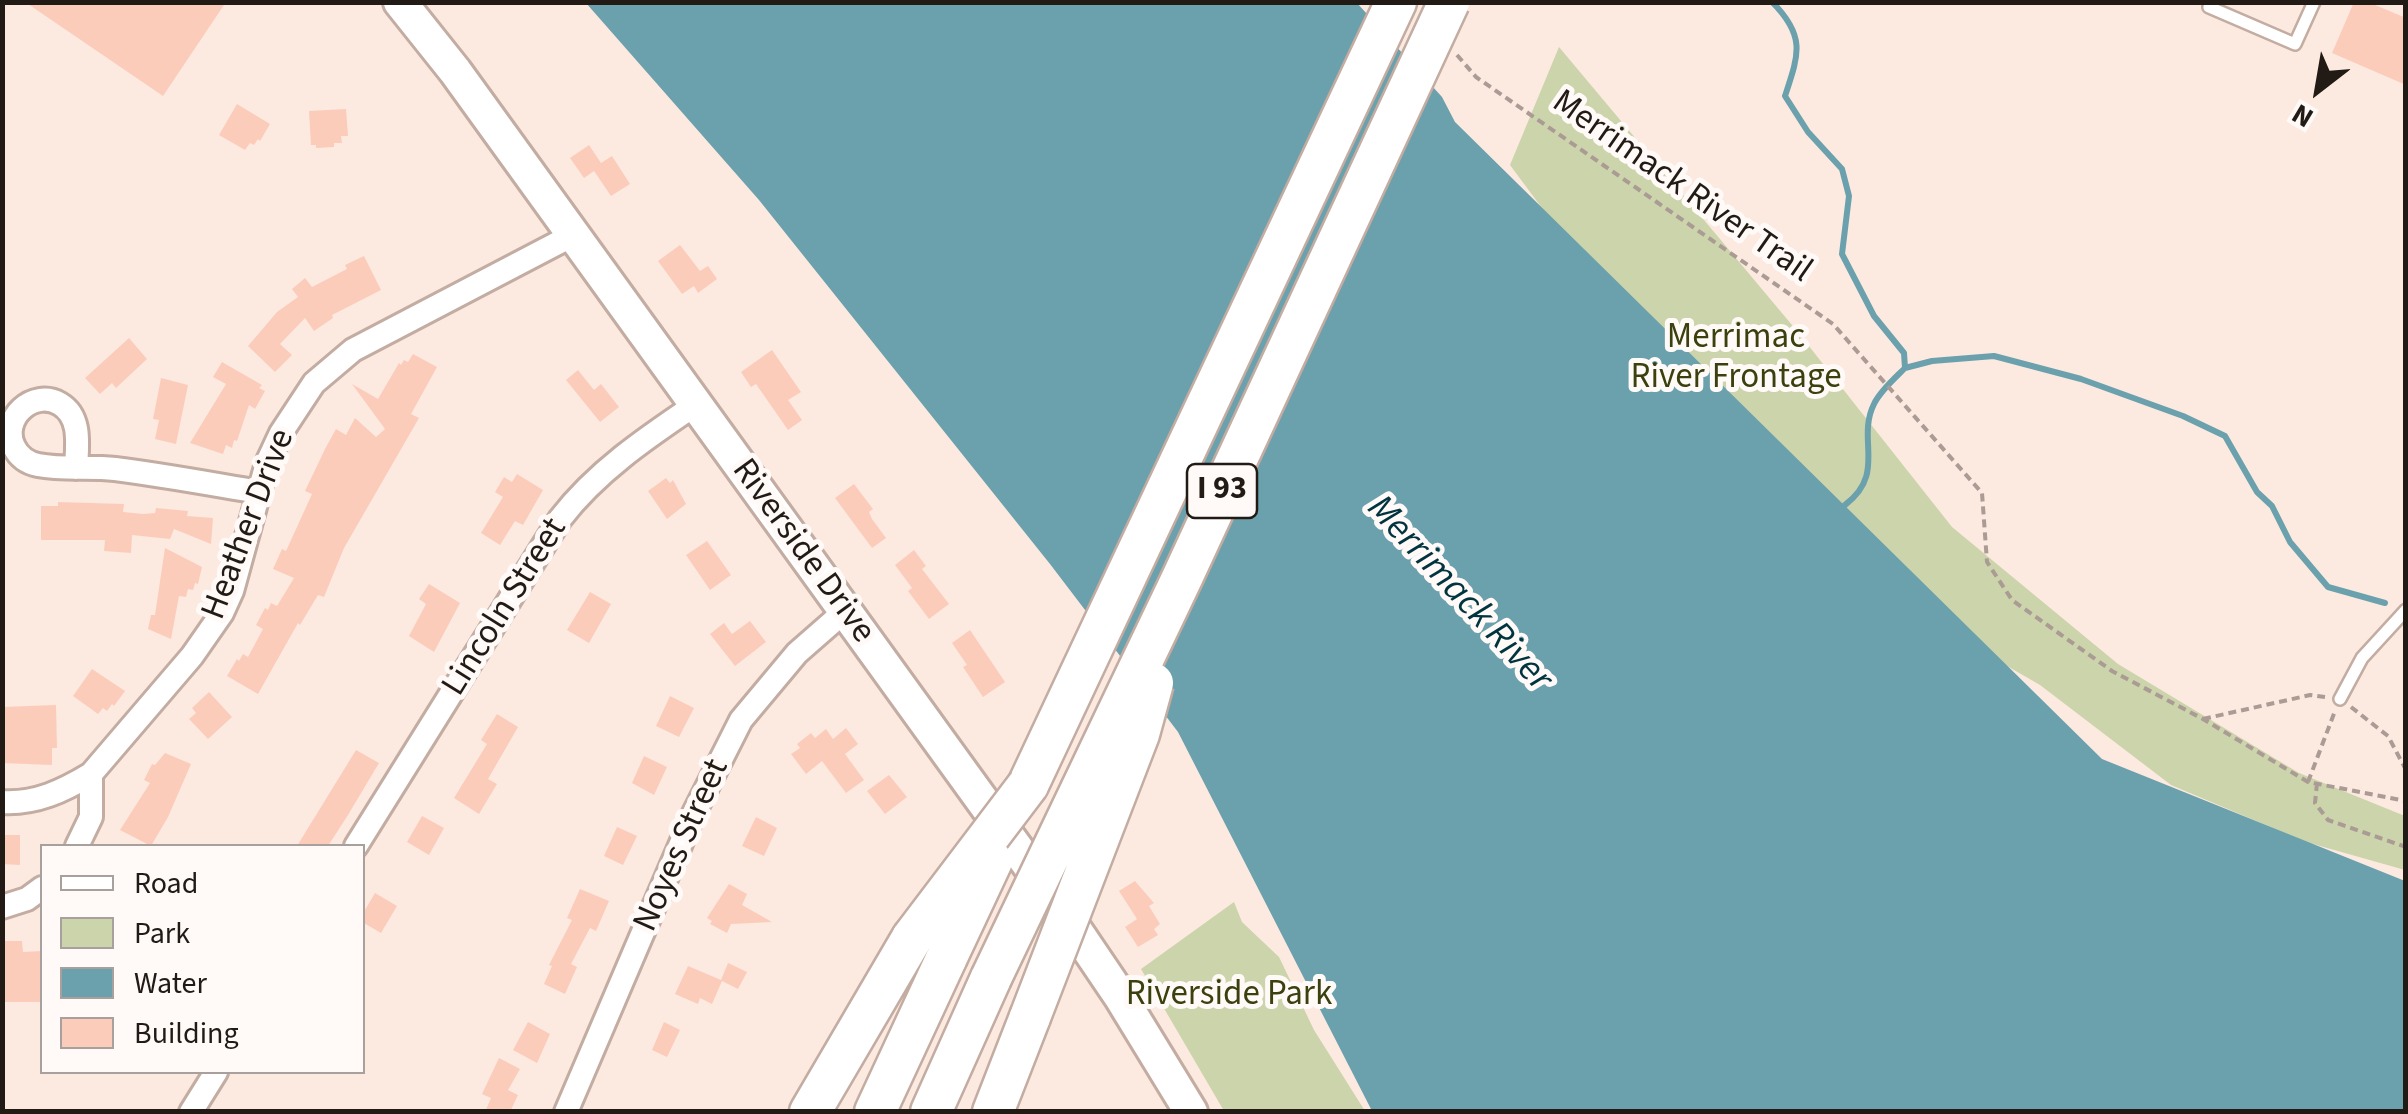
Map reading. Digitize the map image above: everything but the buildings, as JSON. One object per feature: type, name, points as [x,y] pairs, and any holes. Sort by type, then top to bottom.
[{"type":"highway","name":"I 93","points":[[930,948],[1028,786],[1396,2]]},
{"type":"highway","name":"I 93","points":[[931,1112],[1449,2]]},
{"type":"highway","points":[[994,1112],[1139,734],[1182,578]]},
{"type":"highway","points":[[810,1112],[930,948]]},
{"type":"highway","points":[[875,1112],[930,948]]},
{"type":"main road","name":"Riverside Drive","points":[[400,2],[455,71],[1079,936],[1191,1112]]},
{"type":"street","name":"Heather Drive","points":[[2,802],[44,798],[91,774],[192,656],[222,613],[232,591],[259,492],[281,433],[314,383],[335,363],[413,316],[572,235]]},
{"type":"street","name":"Lincoln Street","points":[[357,844],[580,492],[694,405]]},
{"type":"street","points":[[76,468],[127,470],[259,492]]},
{"type":"street","name":"Noyes Street","points":[[566,1112],[694,813],[741,720],[797,653],[845,611]]},
{"type":"street","points":[[78,844],[91,818],[91,774]]},
{"type":"street","points":[[2,907],[40,889]]},
{"type":"street","points":[[191,1112],[215,1074]]},
{"type":"lane","points":[[2210,2],[2208,7],[2295,44],[2314,2]]},
{"type":"lane","points":[[2340,699],[2362,658],[2406,610]]},
{"type":"path","name":"Merrimack River Trail","points":[[1451,47],[1476,77],[1833,324],[1982,493],[1987,562],[2012,600],[2112,671],[2308,782],[2406,800]]},
{"type":"path","points":[[2202,719],[2310,694],[2340,699],[2388,736],[2406,770]]},
{"type":"path","points":[[2308,782],[2340,699]]},
{"type":"path","points":[[2316,784],[2315,803],[2328,820],[2406,848]]},
{"type":"green space","name":"Merrimac River Frontage","points":[[1559,47],[1797,331],[1952,527],[2118,664],[2299,773],[2405,816],[2405,870],[2306,842],[2171,785],[2040,685],[1931,622],[1695,414],[1510,165]]},
{"type":"green space","name":"Riverside Park","points":[[1234,902],[1242,922],[1279,957],[1314,1030],[1365,1111],[1224,1111],[1141,969]]},
{"type":"water","name":"Merrimack River","points":[[586,3],[1357,3],[1442,97],[1455,122],[2102,759],[2405,881],[2405,1111],[1372,1111],[1178,732],[1050,564],[759,200]]},
{"type":"waterway","points":[[1772,2],[1795,36],[1796,57],[1785,96],[1808,132],[1842,169],[1849,196],[1842,254],[1874,316],[1904,353],[1905,368],[1880,394],[1869,417],[1865,481],[1845,505]]},
{"type":"waterway","points":[[1905,368],[1932,361],[1994,356],[2081,379],[2183,416],[2225,436],[2257,492],[2272,506],[2290,542],[2328,587],[2385,603]]}]
